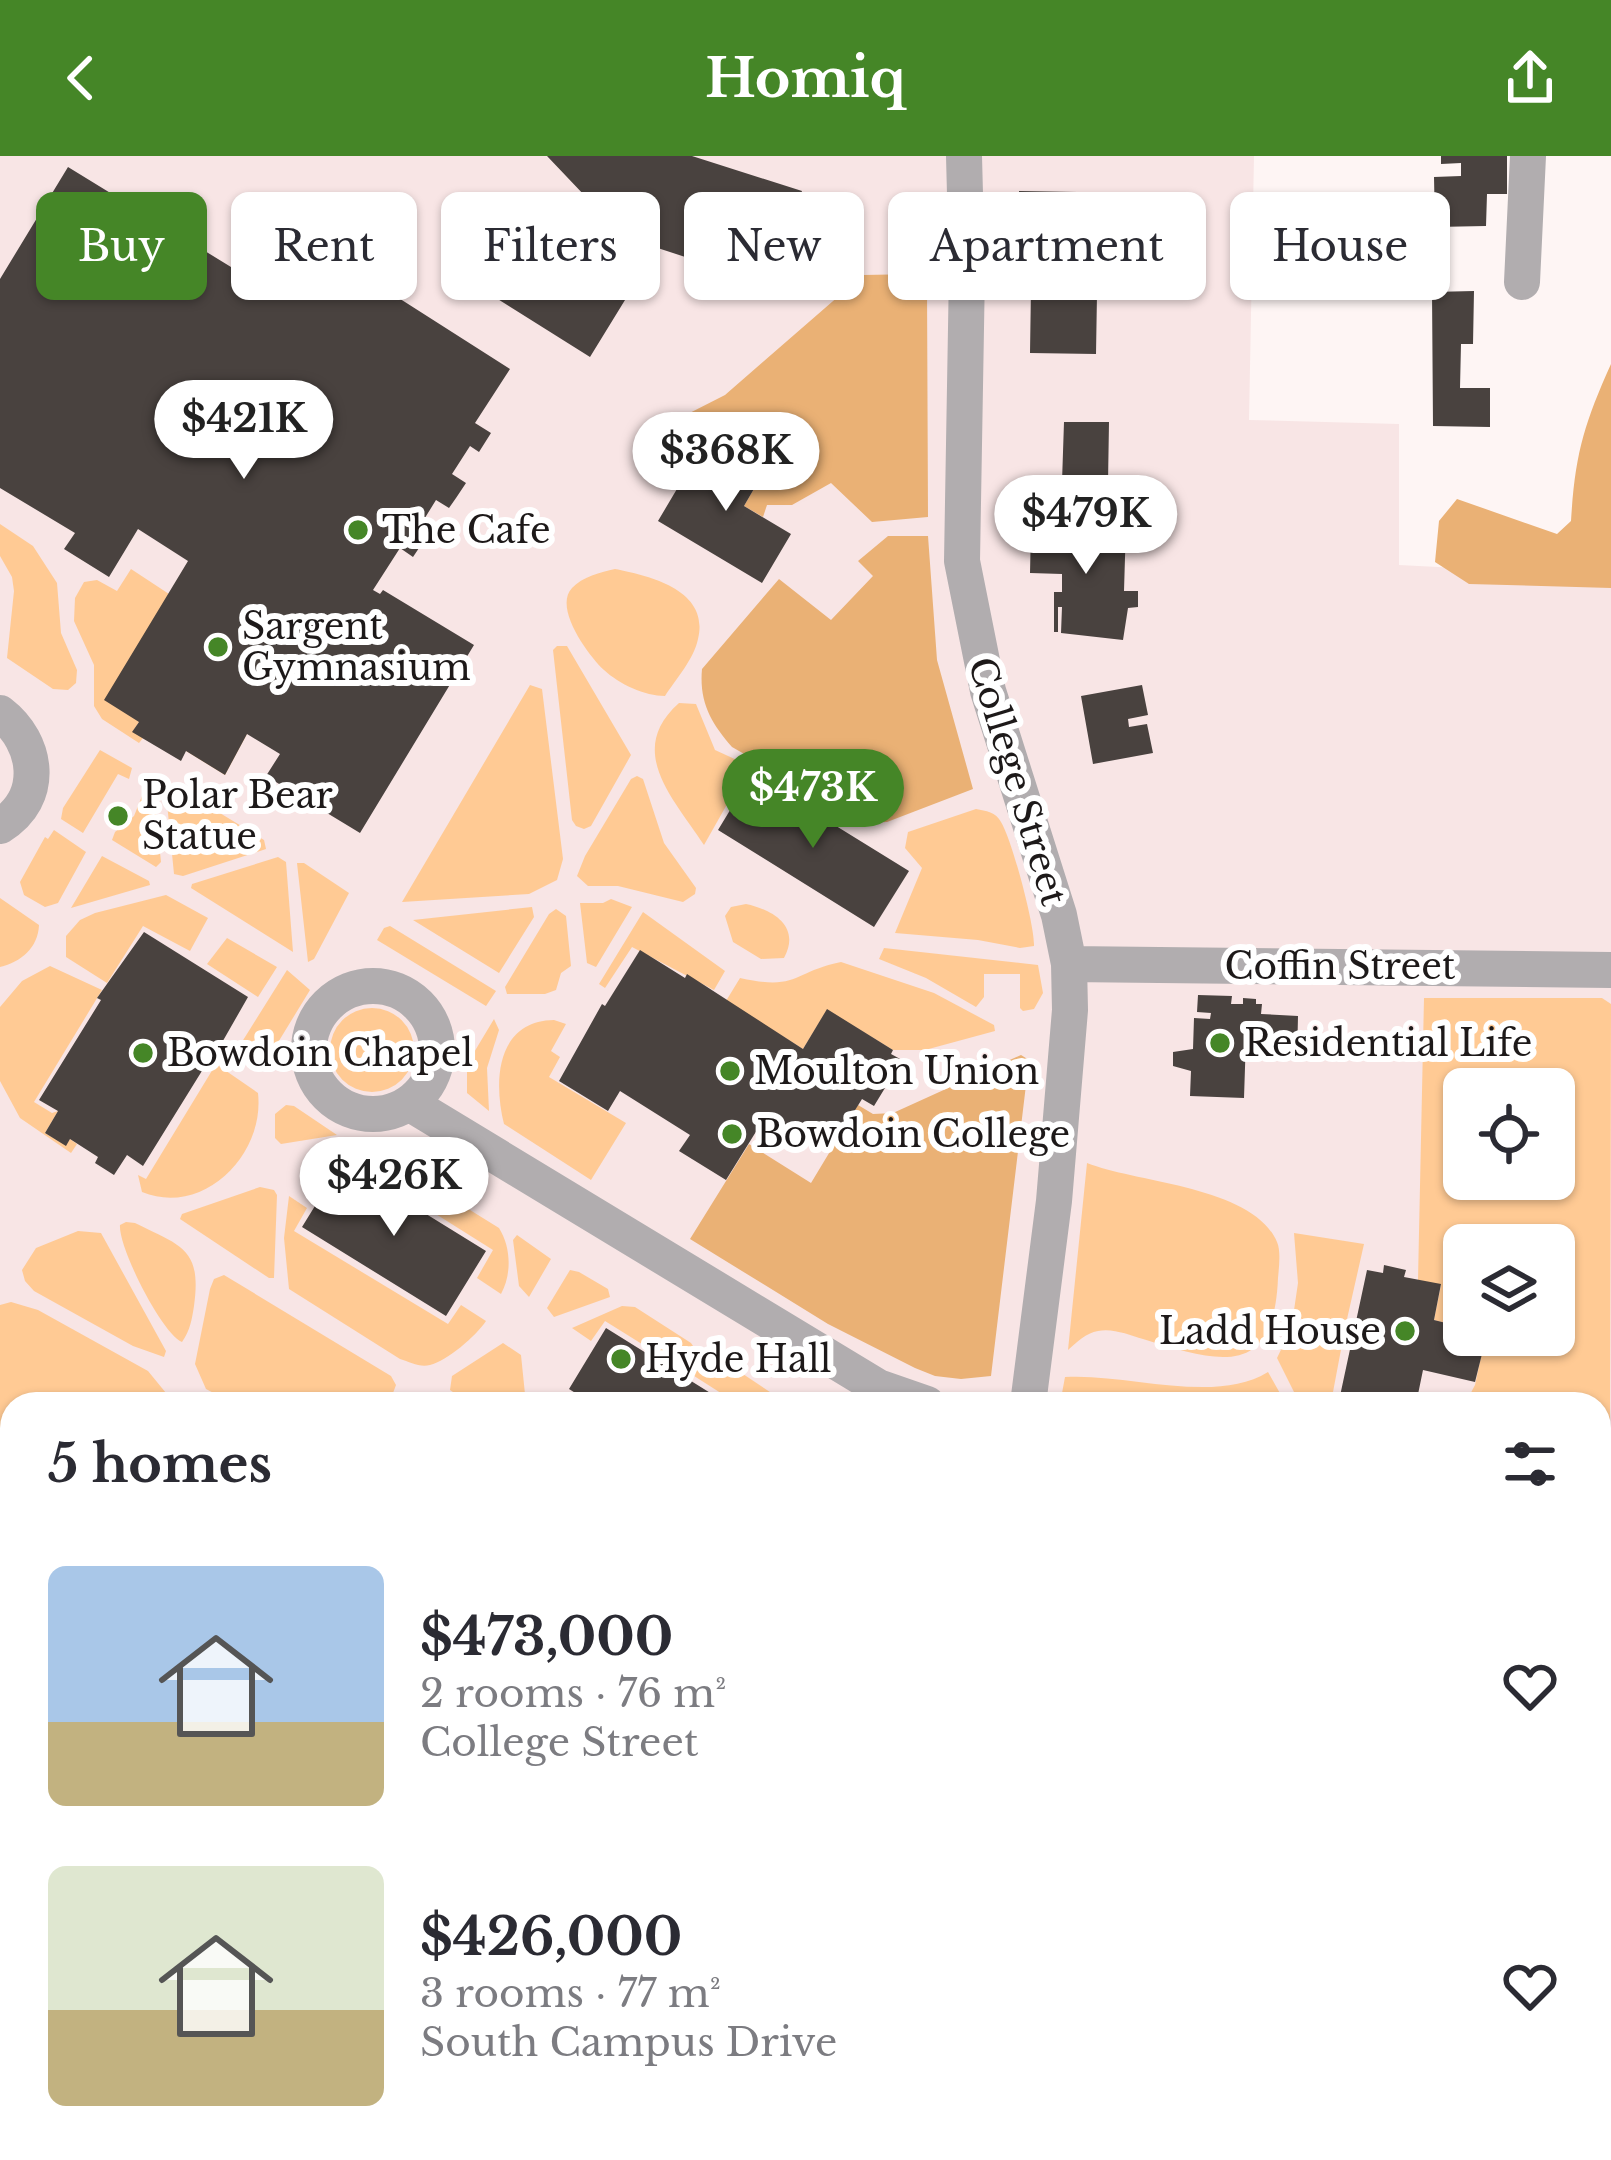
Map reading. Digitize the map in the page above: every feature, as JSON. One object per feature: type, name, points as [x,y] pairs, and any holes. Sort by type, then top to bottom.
[{"type":"street","name":"College Street","points":[[964,156],[962,560],[988,691],[1059,915],[1069,964],[1070,1010],[1054,1202],[1030,1392]]},
{"type":"street","points":[[1522,282],[1528,156]]},
{"type":"street","points":[[0,713],[27,742],[33,763],[32,784],[23,804],[0,826]]},
{"type":"street","name":"Coffin Street","points":[[1069,964],[1611,970]]},
{"type":"street","points":[[409,1102],[892,1392]]},
{"type":"shaded area","name":"Bowdoin College","points":[[0,156],[1254,156],[1253,192],[1230,192],[1230,300],[1251,300],[1249,420],[1399,424],[1399,565],[1611,576],[1611,1392],[0,1392]]},
{"type":"shaded area","points":[[864,275],[888,275],[888,300],[927,300],[928,517],[872,522],[831,483],[792,505],[767,505],[763,517],[744,506],[766,468],[720,441],[697,478],[652,455],[668,424],[725,395],[834,300],[864,300]]},
{"type":"shaded area","points":[[1611,364],[1611,588],[1469,584],[1435,562],[1439,521],[1457,499],[1557,534],[1571,521],[1582,440]]},
{"type":"shaded area","points":[[0,524],[33,546],[57,583],[61,633],[77,670],[76,683],[68,690],[53,689],[7,658],[14,591],[0,556]]},
{"type":"shaded area","points":[[888,536],[928,536],[937,660],[973,789],[887,822],[865,823],[732,747],[708,711],[702,669],[779,579],[831,620],[873,576],[858,561]]},
{"type":"shaded area","points":[[131,569],[169,594],[247,734],[225,775],[139,722],[133,731],[143,738],[139,743],[102,719],[94,706],[94,665],[74,621],[75,598],[84,582],[97,580],[117,591]]},
{"type":"shaded area","points":[[615,569],[660,581],[695,608],[699,622],[696,646],[665,696],[641,691],[610,675],[590,654],[570,619],[567,597],[572,588]]},
{"type":"shaded area","points":[[567,646],[631,755],[591,826],[584,829],[572,820],[553,650]]},
{"type":"shaded area","points":[[530,685],[542,689],[563,859],[557,880],[529,894],[402,902]]},
{"type":"shaded area","points":[[679,703],[696,704],[715,750],[747,769],[704,845],[669,793],[655,757],[663,721]]},
{"type":"shaded area","points":[[100,750],[132,768],[129,779],[118,774],[83,833],[61,819],[63,808]]},
{"type":"shaded area","points":[[631,779],[643,779],[664,843],[696,888],[683,902],[618,886],[588,886],[577,876]]},
{"type":"shaded area","points":[[148,781],[153,784],[161,862],[156,867],[112,840],[134,816]]},
{"type":"shaded area","points":[[165,783],[264,840],[266,849],[183,876],[174,874]]},
{"type":"shaded area","points":[[976,809],[996,816],[1006,832],[1034,946],[895,933],[922,868],[905,848],[908,832]]},
{"type":"shaded area","points":[[54,830],[86,852],[58,903],[45,907],[24,895],[20,882],[45,837]]},
{"type":"shaded area","points":[[102,856],[150,885],[71,908]]},
{"type":"shaded area","points":[[278,857],[286,862],[293,952],[191,888]]},
{"type":"shaded area","points":[[297,863],[349,893],[314,959],[308,962]]},
{"type":"shaded area","points":[[166,895],[208,918],[190,951],[143,926],[107,983],[66,957],[66,936],[80,920]]},
{"type":"shaded area","points":[[0,898],[39,925],[27,953],[0,967]]},
{"type":"shaded area","points":[[611,899],[632,907],[596,967],[587,963],[580,903]]},
{"type":"shaded area","points":[[746,904],[775,916],[787,929],[784,958],[761,959],[733,942],[725,916],[731,907]]},
{"type":"shaded area","points":[[532,907],[534,917],[499,973],[413,920]]},
{"type":"shaded area","points":[[556,909],[566,916],[571,966],[561,973],[556,990],[507,994],[505,987]]},
{"type":"shaded area","points":[[643,912],[725,971],[714,990],[632,947],[605,988],[599,984]]},
{"type":"shaded area","points":[[390,926],[496,991],[486,1006],[377,940]]},
{"type":"shaded area","points":[[227,938],[277,967],[258,997],[207,964]]},
{"type":"shaded area","points":[[884,948],[1038,965],[1043,993],[1034,1009],[1023,1011],[1020,974],[984,974],[984,997],[976,1007],[926,978],[879,959]]},
{"type":"shaded area","points":[[841,962],[934,993],[994,1025],[995,1031],[925,1050],[893,1050],[827,1010],[803,1049],[726,1001],[740,978],[785,981]]},
{"type":"shaded area","points":[[50,966],[102,990],[34,1102],[52,1113],[58,1111],[45,1133],[66,1145],[70,1139],[77,1144],[71,1153],[20,1118],[0,1081],[0,1007],[22,981]]},
{"type":"shaded area","points":[[287,970],[310,990],[263,1067],[258,1068],[235,1053]]},
{"type":"shaded area","points":[[1424,998],[1602,998],[1611,1004],[1610,1392],[1471,1392],[1481,1356],[1575,1356],[1575,1224],[1443,1224],[1443,1322],[1434,1320],[1441,1285],[1418,1280]]},
{"type":"shaded area","points":[[372,1008],[402,1020],[414,1050],[402,1080],[372,1092],[342,1080],[330,1050],[342,1020]]},
{"type":"shaded area","points":[[494,1019],[499,1030],[487,1068],[489,1111],[467,1093],[467,1064]]},
{"type":"shaded area","points":[[554,1020],[566,1024],[551,1051],[560,1057],[549,1077],[626,1123],[591,1180],[504,1124],[500,1072],[510,1042],[535,1023]]},
{"type":"shaded area","points":[[1021,1055],[1029,1060],[991,1376],[961,1379],[915,1368],[828,1324],[690,1239],[749,1144],[811,1183],[858,1105],[873,1114],[893,1113]]},
{"type":"shaded area","points":[[216,1064],[258,1093],[258,1116],[240,1158],[226,1175],[187,1196],[142,1192],[138,1175],[146,1179]]},
{"type":"shaded area","points":[[286,1105],[337,1135],[281,1144],[275,1138],[275,1114]]},
{"type":"shaded area","points":[[362,1143],[499,1228],[509,1261],[501,1294],[477,1278],[493,1250],[342,1155],[326,1180],[308,1169],[321,1156]]},
{"type":"shaded area","points":[[1087,1163],[1220,1198],[1264,1223],[1277,1242],[1279,1269],[1274,1311],[1253,1349],[1217,1357],[1104,1330],[1068,1350]]},
{"type":"shaded area","points":[[260,1187],[277,1195],[274,1278],[180,1219],[182,1214]]},
{"type":"shaded area","points":[[289,1196],[307,1208],[294,1231],[448,1324],[461,1305],[486,1321],[453,1353],[437,1363],[419,1365],[400,1359],[289,1289],[284,1238]]},
{"type":"shaded area","points":[[126,1222],[176,1244],[191,1260],[194,1306],[182,1342],[153,1307],[133,1270],[121,1236],[120,1225]]},
{"type":"shaded area","points":[[78,1231],[101,1233],[166,1351],[164,1357],[133,1346],[34,1291],[25,1281],[22,1270],[36,1248]]},
{"type":"shaded area","points":[[1294,1233],[1364,1244],[1345,1328],[1293,1317],[1298,1283]]},
{"type":"shaded area","points":[[517,1235],[551,1259],[529,1297],[519,1286],[513,1240]]},
{"type":"shaded area","points":[[570,1270],[608,1289],[610,1297],[554,1317],[547,1308]]},
{"type":"shaded area","points":[[224,1275],[391,1376],[396,1385],[393,1392],[206,1389],[195,1364],[214,1279]]},
{"type":"shaded area","points":[[11,1302],[38,1310],[148,1371],[165,1392],[0,1392],[0,1305]]},
{"type":"shaded area","points":[[622,1306],[635,1307],[691,1343],[695,1349],[682,1369],[605,1321],[591,1341],[572,1328]]},
{"type":"shaded area","points":[[1291,1329],[1343,1339],[1333,1392],[1294,1392],[1277,1358]]},
{"type":"shaded area","points":[[503,1343],[521,1355],[525,1392],[453,1392],[452,1376]]},
{"type":"shaded area","points":[[703,1352],[713,1354],[770,1392],[719,1392],[691,1374]]},
{"type":"shaded area","points":[[1268,1372],[1279,1392],[1062,1392],[1065,1377],[1197,1387],[1247,1382]]},
{"type":"building","points":[[547,156],[692,156],[802,191],[684,192],[684,257],[660,249],[660,192],[581,192]]},
{"type":"building","points":[[1441,156],[1507,156],[1507,194],[1487,194],[1486,226],[1450,227],[1450,192],[1434,192],[1434,177],[1461,176],[1461,163],[1441,164]]},
{"type":"building","points":[[68,167],[109,192],[53,192]]},
{"type":"building","points":[[36,220],[36,300],[207,300],[207,252],[231,267],[231,300],[402,300],[510,369],[475,423],[491,433],[479,452],[470,446],[452,474],[466,483],[449,508],[436,500],[415,534],[425,539],[413,557],[400,548],[373,590],[380,594],[383,590],[474,645],[360,833],[266,776],[280,754],[247,734],[225,775],[186,751],[181,761],[132,732],[139,722],[104,700],[188,561],[138,529],[109,577],[64,549],[75,533],[0,488],[0,279]]},
{"type":"building","points":[[1474,291],[1473,344],[1461,344],[1460,388],[1490,388],[1490,427],[1433,426],[1432,300],[1450,300],[1450,292]]},
{"type":"building","points":[[499,300],[625,300],[590,357]]},
{"type":"building","points":[[1031,300],[1097,300],[1096,354],[1030,353]]},
{"type":"building","points":[[1064,422],[1109,422],[1108,483],[1062,482]]},
{"type":"building","points":[[719,441],[766,468],[744,506],[791,534],[762,583],[658,521],[687,472],[697,478]]},
{"type":"building","points":[[1126,524],[1124,591],[1138,591],[1138,607],[1128,608],[1123,640],[1061,633],[1062,607],[1058,607],[1058,632],[1054,632],[1054,592],[1062,592],[1062,574],[1030,573],[1031,528]]},
{"type":"building","points":[[1142,685],[1148,715],[1128,719],[1129,727],[1147,724],[1153,753],[1093,764],[1081,696]]},
{"type":"building","points":[[752,774],[909,871],[874,927],[718,830]]},
{"type":"building","name":"Bowdoin Chapel","points":[[144,932],[248,997],[143,1166],[127,1155],[114,1175],[95,1163],[98,1157],[70,1139],[66,1146],[45,1133],[58,1111],[39,1100],[101,1000],[97,998]]},
{"type":"building","name":"Moulton Union","points":[[640,950],[685,978],[687,974],[803,1049],[827,1009],[902,1060],[874,1106],[862,1099],[829,1152],[767,1114],[726,1180],[679,1151],[690,1135],[620,1091],[608,1111],[559,1081],[602,1004],[605,1006]]},
{"type":"building","name":"Residential Life","points":[[1198,995],[1232,996],[1231,1004],[1256,999],[1256,1004],[1262,1004],[1261,1014],[1298,1016],[1297,1060],[1260,1059],[1260,1037],[1246,1037],[1244,1098],[1190,1096],[1191,1071],[1173,1066],[1173,1052],[1193,1049],[1194,1018],[1210,1019],[1211,1013],[1197,1012]]},
{"type":"building","points":[[342,1162],[486,1251],[446,1316],[302,1227]]},
{"type":"building","name":"Ladd House","points":[[1384,1265],[1406,1270],[1404,1277],[1441,1284],[1434,1320],[1443,1322],[1443,1356],[1482,1356],[1475,1382],[1423,1370],[1418,1392],[1341,1392],[1367,1270],[1383,1273]]},
{"type":"building","name":"Hyde Hall","points":[[606,1328],[709,1392],[574,1392],[569,1389]]},
{"type":"place","name":"The Cafe","points":[[358,530]]},
{"type":"place","name":"Sargent Gymnasium","points":[[218,647]]},
{"type":"place","name":"Polar Bear Statue","points":[[118,816]]},
{"type":"place","name":"Residential Life","points":[[1220,1043]]},
{"type":"place","name":"Bowdoin Chapel","points":[[143,1053]]},
{"type":"place","name":"Moulton Union","points":[[730,1071]]},
{"type":"place","name":"Bowdoin College","points":[[732,1134]]},
{"type":"place","name":"Ladd House","points":[[1405,1331]]},
{"type":"place","name":"Hyde Hall","points":[[621,1359]]}]
